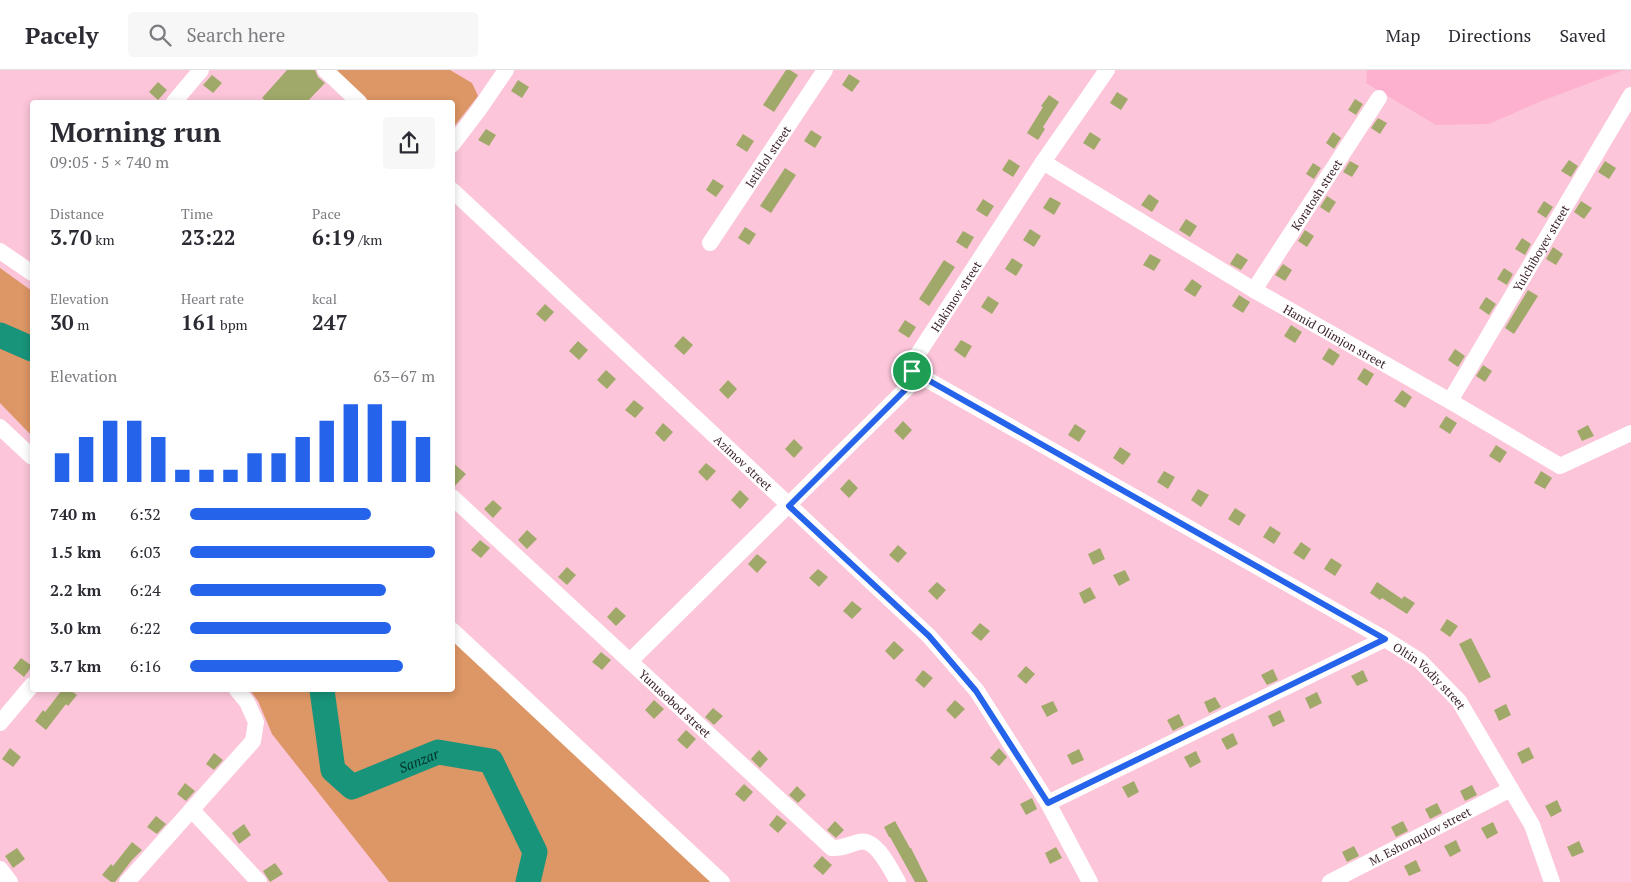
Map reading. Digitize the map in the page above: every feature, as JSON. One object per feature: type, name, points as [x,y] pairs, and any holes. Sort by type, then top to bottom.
[{"type":"street","points":[[176,100],[201,70]]},
{"type":"street","points":[[325,70],[358,100]]},
{"type":"street","points":[[455,141],[506,70]]},
{"type":"street","name":"Istiklol street","points":[[710,243],[825,70]]},
{"type":"street","name":"Hakimov street","points":[[630,661],[908,387],[916,357],[1043,162],[1107,70]]},
{"type":"street","name":"Yulchiboyev street","points":[[1450,402],[1631,95]]},
{"type":"street","name":"Koratosh street","points":[[1254,290],[1379,98]]},
{"type":"street","name":"Hamid Olimjon street","points":[[1043,162],[1254,290],[1560,466],[1631,433]]},
{"type":"street","name":"Azimov street","points":[[455,193],[929,636],[976,691],[1048,803],[1090,882]]},
{"type":"street","points":[[0,251],[30,271]]},
{"type":"street","name":"Oltin Vodiy street","points":[[912,371],[1385,639],[1420,661],[1459,701],[1532,826],[1552,882]]},
{"type":"street","points":[[0,427],[30,455]]},
{"type":"street","name":"Yunusobod street","points":[[455,501],[832,848],[838,849],[862,841],[872,844],[884,858],[898,882]]},
{"type":"street","points":[[455,633],[722,882]]},
{"type":"street","points":[[1048,803],[1385,639]]},
{"type":"street","points":[[0,723],[30,687]]},
{"type":"street","points":[[127,882],[253,741],[256,722],[247,702],[238,692]]},
{"type":"street","name":"M. Eshonqulov street","points":[[1330,882],[1511,789]]},
{"type":"street","points":[[192,810],[259,882]]},
{"type":"street","points":[[0,869],[10,882]]},
{"type":"shaded area","points":[[335,70],[450,70],[472,83],[478,96],[455,125],[455,100],[368,100]]},
{"type":"shaded area","points":[[1367,70],[1624,70],[1539,102],[1489,124],[1436,125],[1366,83]]},
{"type":"shaded area","points":[[0,268],[30,290],[30,434],[0,403]]},
{"type":"shaded area","points":[[455,642],[711,882],[389,882],[272,734],[258,701],[251,692],[455,692]]},
{"type":"building","points":[[287,70],[315,70],[318,77],[325,83],[309,100],[264,100],[262,98]]},
{"type":"building","points":[[786,70],[790,70],[798,75],[774,112],[763,105]]},
{"type":"building","points":[[849,74],[860,81],[852,92],[842,85]]},
{"type":"building","points":[[212,75],[222,83],[213,93],[203,85]]},
{"type":"building","points":[[518,80],[529,87],[522,98],[511,91]]},
{"type":"building","points":[[158,82],[167,90],[158,100],[149,92]]},
{"type":"building","points":[[1117,92],[1128,99],[1121,110],[1110,103]]},
{"type":"building","points":[[1049,95],[1059,102],[1043,127],[1045,129],[1038,140],[1027,133]]},
{"type":"building","points":[[1355,99],[1363,104],[1356,115],[1348,110]]},
{"type":"building","points":[[1378,118],[1387,123],[1380,134],[1371,128]]},
{"type":"building","points":[[486,129],[496,135],[489,146],[478,140]]},
{"type":"building","points":[[811,130],[822,137],[815,148],[804,141]]},
{"type":"building","points":[[1090,132],[1101,139],[1094,150],[1083,143]]},
{"type":"building","points":[[1333,132],[1341,138],[1334,149],[1326,143]]},
{"type":"building","points":[[743,134],[754,141],[747,152],[736,145]]},
{"type":"building","points":[[1009,159],[1020,166],[1013,177],[1002,170]]},
{"type":"building","points":[[1569,160],[1578,166],[1571,177],[1561,171]]},
{"type":"building","points":[[1350,161],[1359,166],[1352,177],[1343,172]]},
{"type":"building","points":[[1605,161],[1616,168],[1609,179],[1598,172]]},
{"type":"building","points":[[1313,163],[1321,168],[1314,179],[1306,174]]},
{"type":"building","points":[[785,168],[796,175],[771,213],[760,206]]},
{"type":"building","points":[[713,179],[724,186],[716,197],[706,190]]},
{"type":"building","points":[[1149,194],[1159,201],[1152,212],[1141,205]]},
{"type":"building","points":[[1327,196],[1336,202],[1329,213],[1320,207]]},
{"type":"building","points":[[1050,197],[1061,203],[1054,215],[1043,208]]},
{"type":"building","points":[[983,199],[994,206],[987,217],[976,210]]},
{"type":"building","points":[[1544,201],[1553,207],[1546,218],[1537,212]]},
{"type":"building","points":[[1581,201],[1592,208],[1584,219],[1574,212]]},
{"type":"building","points":[[1186,219],[1197,226],[1190,237],[1179,230]]},
{"type":"building","points":[[745,227],[756,234],[749,245],[738,238]]},
{"type":"building","points":[[1030,229],[1041,236],[1034,247],[1023,240]]},
{"type":"building","points":[[1305,230],[1314,236],[1307,247],[1298,241]]},
{"type":"building","points":[[963,231],[974,237],[967,249],[956,242]]},
{"type":"building","points":[[1522,238],[1531,244],[1525,255],[1515,249]]},
{"type":"building","points":[[1553,247],[1563,254],[1556,265],[1546,259]]},
{"type":"building","points":[[1237,253],[1248,260],[1241,270],[1230,264]]},
{"type":"building","points":[[1150,254],[1161,260],[1154,271],[1143,265]]},
{"type":"building","points":[[1012,258],[1023,265],[1016,276],[1005,269]]},
{"type":"building","points":[[944,260],[955,267],[929,306],[919,299]]},
{"type":"building","points":[[1283,264],[1292,270],[1285,281],[1275,275]]},
{"type":"building","points":[[1504,268],[1513,274],[1507,285],[1497,279]]},
{"type":"building","points":[[1192,279],[1202,286],[1195,297],[1184,290]]},
{"type":"building","points":[[1528,290],[1538,296],[1514,334],[1505,328]]},
{"type":"building","points":[[1239,295],[1250,302],[1243,313],[1232,306]]},
{"type":"building","points":[[988,296],[999,303],[992,314],[981,307]]},
{"type":"building","points":[[1486,297],[1496,304],[1489,315],[1479,308]]},
{"type":"building","points":[[545,304],[554,312],[545,322],[536,314]]},
{"type":"building","points":[[905,320],[916,327],[909,338],[898,331]]},
{"type":"building","points":[[1291,325],[1302,332],[1295,343],[1284,336]]},
{"type":"building","points":[[683,336],[693,345],[684,355],[674,346]]},
{"type":"building","points":[[961,340],[972,346],[965,358],[954,350]]},
{"type":"building","points":[[578,341],[588,350],[579,360],[569,351]]},
{"type":"building","points":[[1329,348],[1340,355],[1333,366],[1322,359]]},
{"type":"building","points":[[1455,349],[1465,356],[1458,367],[1448,360]]},
{"type":"building","points":[[1483,365],[1492,371],[1485,382],[1476,376]]},
{"type":"building","points":[[1364,368],[1374,374],[1367,386],[1357,379]]},
{"type":"building","points":[[606,370],[616,379],[607,389],[597,380]]},
{"type":"building","points":[[728,380],[737,389],[728,399],[719,390]]},
{"type":"building","points":[[1402,390],[1412,397],[1405,408],[1394,401]]},
{"type":"building","points":[[634,400],[644,408],[635,418],[625,410]]},
{"type":"building","points":[[1446,416],[1457,423],[1450,434],[1439,427]]},
{"type":"building","points":[[903,421],[912,430],[903,440],[894,431]]},
{"type":"building","points":[[663,423],[673,432],[664,442],[655,433]]},
{"type":"building","points":[[1075,424],[1086,431],[1079,442],[1068,435]]},
{"type":"building","points":[[1588,425],[1594,436],[1582,441],[1577,431]]},
{"type":"building","points":[[794,439],[803,448],[794,458],[785,449]]},
{"type":"building","points":[[1496,445],[1507,452],[1500,463],[1489,456]]},
{"type":"building","points":[[1120,447],[1131,454],[1123,465],[1113,458]]},
{"type":"building","points":[[706,463],[716,471],[707,481],[698,472]]},
{"type":"building","points":[[455,465],[466,474],[455,486]]},
{"type":"building","points":[[1164,471],[1175,477],[1168,489],[1157,482]]},
{"type":"building","points":[[1541,471],[1552,478],[1545,489],[1534,483]]},
{"type":"building","points":[[849,479],[858,488],[849,498],[840,489]]},
{"type":"building","points":[[1198,489],[1209,495],[1201,507],[1191,500]]},
{"type":"building","points":[[740,490],[749,499],[740,509],[731,500]]},
{"type":"building","points":[[493,500],[502,508],[493,518],[484,509]]},
{"type":"building","points":[[1235,508],[1246,515],[1239,526],[1228,519]]},
{"type":"building","points":[[1270,526],[1281,533],[1274,544],[1263,537]]},
{"type":"building","points":[[527,530],[537,539],[527,549],[518,540]]},
{"type":"building","points":[[480,540],[490,548],[481,558],[471,550]]},
{"type":"building","points":[[1301,542],[1311,549],[1304,560],[1293,553]]},
{"type":"building","points":[[898,545],[907,553],[898,563],[889,555]]},
{"type":"building","points":[[1100,548],[1105,559],[1093,565],[1088,554]]},
{"type":"building","points":[[757,554],[767,562],[757,573],[748,564]]},
{"type":"building","points":[[1331,558],[1342,565],[1335,576],[1324,569]]},
{"type":"building","points":[[567,567],[576,575],[567,585],[558,577]]},
{"type":"building","points":[[818,569],[828,577],[819,587],[809,578]]},
{"type":"building","points":[[1125,570],[1130,580],[1119,586],[1113,575]]},
{"type":"building","points":[[937,582],[946,590],[937,600],[928,591]]},
{"type":"building","points":[[1377,582],[1402,599],[1404,596],[1415,603],[1407,614],[1382,598],[1380,600],[1370,593]]},
{"type":"building","points":[[1090,587],[1096,598],[1084,604],[1079,593]]},
{"type":"building","points":[[852,601],[862,609],[852,619],[843,611]]},
{"type":"building","points":[[616,607],[626,616],[616,626],[607,617]]},
{"type":"building","points":[[1447,619],[1458,626],[1450,637],[1440,630]]},
{"type":"building","points":[[980,623],[990,631],[981,641],[971,633]]},
{"type":"building","points":[[1471,638],[1491,677],[1479,683],[1459,644]]},
{"type":"building","points":[[894,641],[904,650],[894,660],[885,651]]},
{"type":"building","points":[[601,652],[611,660],[602,670],[592,662]]},
{"type":"building","points":[[21,658],[30,665],[30,669],[24,677],[13,668]]},
{"type":"building","points":[[1026,666],[1035,674],[1026,684],[1017,676]]},
{"type":"building","points":[[1273,669],[1278,680],[1267,685],[1261,675]]},
{"type":"building","points":[[923,670],[933,678],[924,688],[915,680]]},
{"type":"building","points":[[1363,670],[1368,681],[1357,686],[1351,676]]},
{"type":"building","points":[[60,692],[73,692],[77,695],[68,706],[66,704],[46,730],[35,721],[43,710],[45,712]]},
{"type":"building","points":[[1317,692],[1322,703],[1310,709],[1305,698]]},
{"type":"building","points":[[1215,697],[1221,707],[1209,713],[1204,702]]},
{"type":"building","points":[[654,700],[664,709],[654,719],[645,710]]},
{"type":"building","points":[[955,700],[965,709],[955,719],[946,710]]},
{"type":"building","points":[[1053,701],[1058,711],[1047,717],[1041,706]]},
{"type":"building","points":[[1506,704],[1511,715],[1499,721],[1494,710]]},
{"type":"building","points":[[713,708],[723,716],[714,725],[705,717]]},
{"type":"building","points":[[1280,710],[1285,721],[1273,727],[1268,716]]},
{"type":"building","points":[[1179,714],[1184,725],[1173,731],[1167,720]]},
{"type":"building","points":[[686,730],[696,739],[687,749],[677,740]]},
{"type":"building","points":[[1233,733],[1238,744],[1227,750],[1221,739]]},
{"type":"building","points":[[1529,747],[1534,758],[1522,764],[1517,753]]},
{"type":"building","points":[[10,748],[21,757],[13,767],[2,759]]},
{"type":"building","points":[[999,748],[1007,757],[999,766],[990,758]]},
{"type":"building","points":[[1079,749],[1084,760],[1072,765],[1067,755]]},
{"type":"building","points":[[759,750],[768,759],[760,768],[751,759]]},
{"type":"building","points":[[1196,751],[1201,762],[1190,768],[1184,757]]},
{"type":"building","points":[[214,753],[223,760],[214,770],[206,764]]},
{"type":"building","points":[[1134,781],[1139,792],[1128,798],[1122,787]]},
{"type":"building","points":[[185,783],[195,791],[186,801],[177,794]]},
{"type":"building","points":[[744,784],[753,792],[744,802],[735,794]]},
{"type":"building","points":[[1472,785],[1477,795],[1465,801],[1460,791]]},
{"type":"building","points":[[797,786],[806,795],[798,803],[789,795]]},
{"type":"building","points":[[1032,798],[1037,809],[1026,815],[1020,804]]},
{"type":"building","points":[[1557,800],[1562,811],[1551,817],[1545,806]]},
{"type":"building","points":[[1437,803],[1442,813],[1430,819],[1425,809]]},
{"type":"building","points":[[777,815],[787,823],[778,833],[769,825]]},
{"type":"building","points":[[156,816],[166,824],[157,834],[147,827]]},
{"type":"building","points":[[835,821],[844,830],[836,838],[827,830]]},
{"type":"building","points":[[895,821],[928,882],[915,882],[889,837],[884,827]]},
{"type":"building","points":[[1403,821],[1408,831],[1396,837],[1391,827]]},
{"type":"building","points":[[1493,822],[1498,833],[1487,839],[1481,828]]},
{"type":"building","points":[[244,824],[251,835],[239,844],[232,833]]},
{"type":"building","points":[[1456,840],[1461,851],[1450,857],[1444,846]]},
{"type":"building","points":[[1579,841],[1584,852],[1572,857],[1567,847]]},
{"type":"building","points":[[132,842],[142,850],[115,882],[111,882],[102,875],[111,864],[113,866]]},
{"type":"building","points":[[1354,846],[1359,856],[1347,862],[1342,852]]},
{"type":"building","points":[[1056,847],[1062,858],[1050,864],[1045,853]]},
{"type":"building","points":[[17,848],[25,859],[13,868],[5,856]]},
{"type":"building","points":[[822,856],[832,865],[823,875],[813,866]]},
{"type":"building","points":[[1416,860],[1421,871],[1409,876],[1404,866]]},
{"type":"building","points":[[275,863],[283,874],[270,882],[263,871]]},
{"type":"waterway","name":"Sanzar","points":[[0,335],[30,348]]},
{"type":"waterway","name":"Sanzar","points":[[322,692],[333,770],[352,787],[438,752],[491,761],[535,852],[528,882]]},
{"type":"route","points":[[912,371],[1385,639],[1048,803],[976,691],[929,636],[789,506],[908,387],[912,371]]}]
